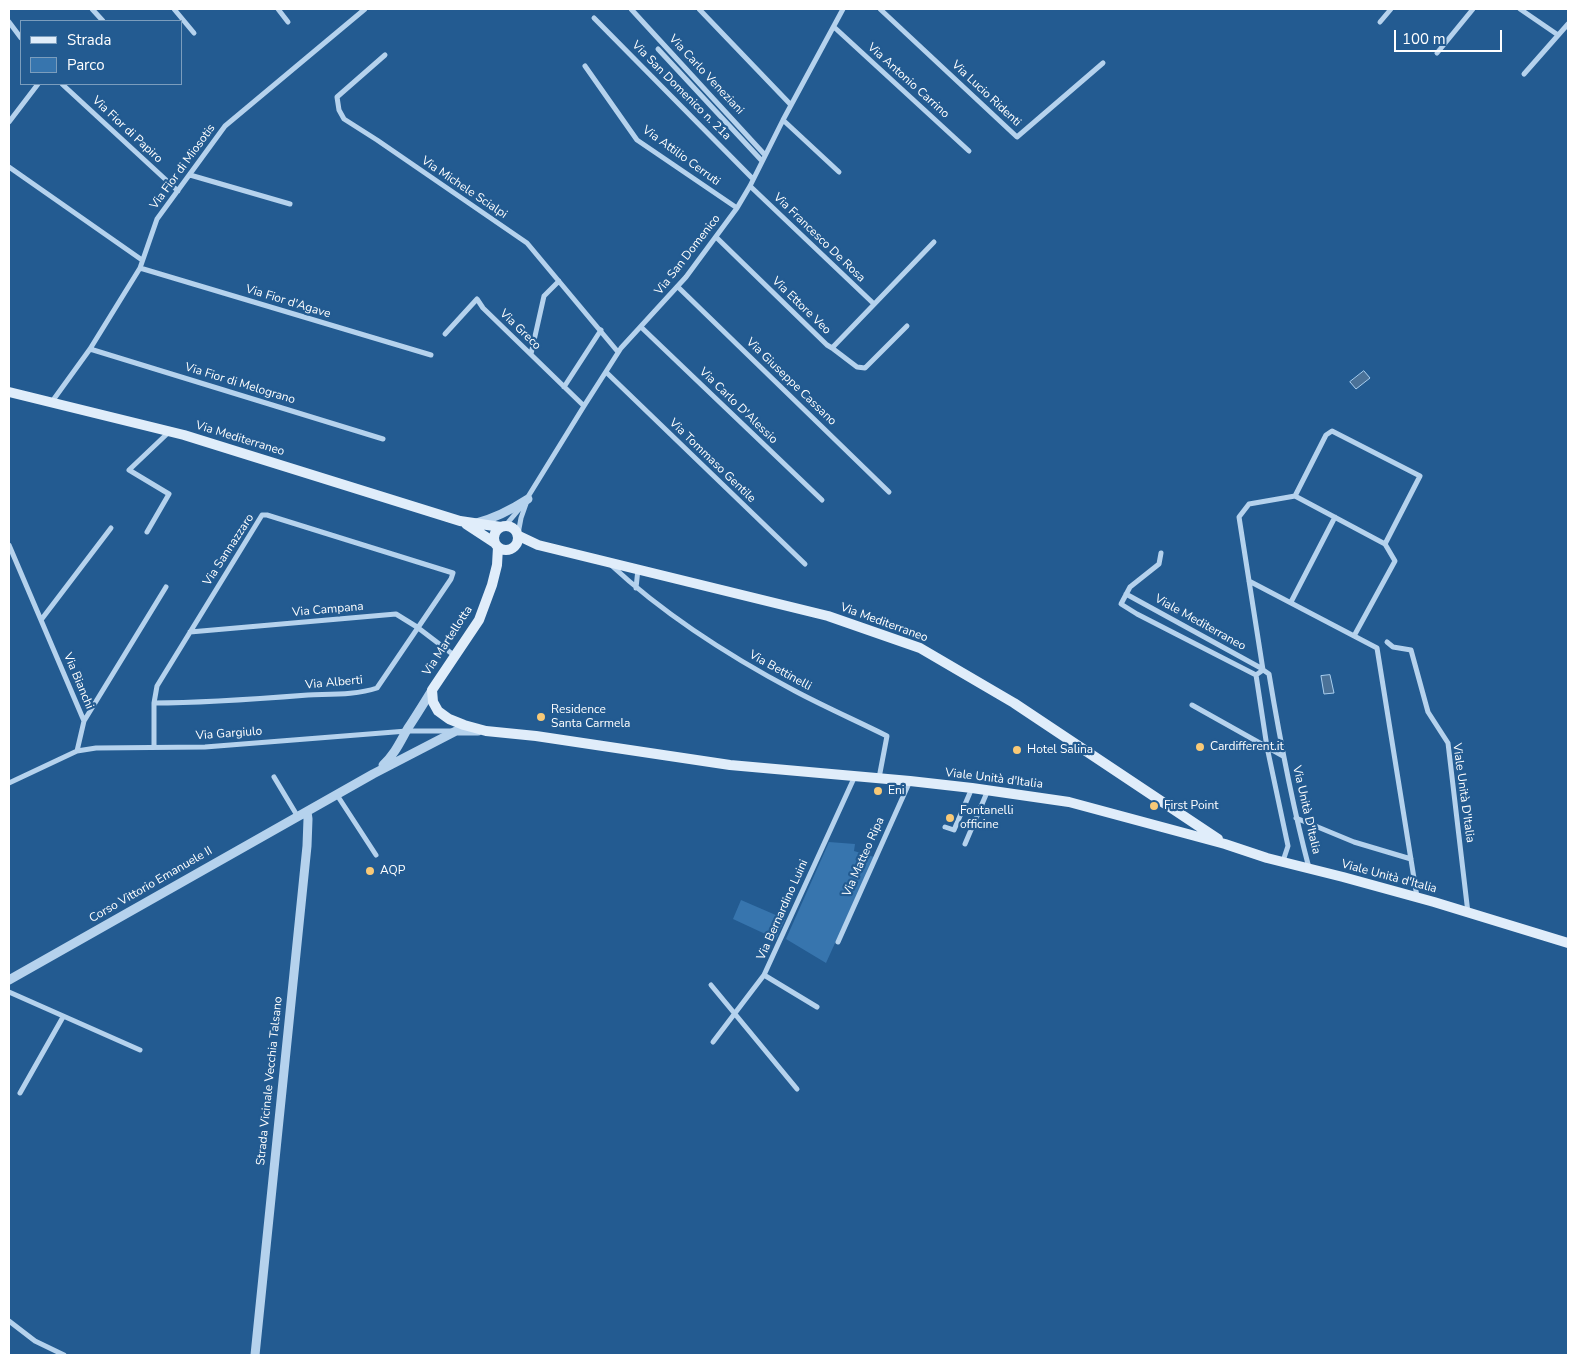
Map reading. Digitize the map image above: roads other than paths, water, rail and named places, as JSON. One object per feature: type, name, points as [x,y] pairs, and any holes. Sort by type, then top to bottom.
[{"type":"main road","name":"Via Mediterraneo","points":[[9,392],[169,432],[460,521]]},
{"type":"main road","points":[[460,521],[513,528],[518,535],[517,544],[512,549],[504,550],[460,521]]},
{"type":"main road","points":[[496,545],[494,536],[503,527]]},
{"type":"main road","name":"Via Mediterraneo","points":[[518,535],[538,545],[828,616],[920,648],[1014,703],[1225,844]]},
{"type":"main road","name":"Via Martellotta","points":[[432,690],[479,620],[498,566],[496,545]]},
{"type":"main road","name":"Viale Unità d'Italia","points":[[432,690],[433,702],[438,711],[464,725],[486,731],[536,736],[730,765],[910,781],[1069,802],[1225,844],[1283,862],[1418,897],[1565,941]]},
{"type":"main road","points":[[1168,829],[1174,821],[1173,809]]},
{"type":"street","points":[[92,9],[103,20]]},
{"type":"street","points":[[174,9],[194,33]]},
{"type":"street","points":[[278,9],[288,22]]},
{"type":"street","name":"Via Fior di Miosotis","points":[[50,403],[90,349],[140,268],[158,219],[226,126],[365,9]]},
{"type":"street","name":"Via Carlo Veneziani","points":[[631,9],[765,155]]},
{"type":"street","points":[[699,9],[791,105]]},
{"type":"street","name":"Via San Domenico","points":[[503,527],[528,499],[618,352],[678,287],[736,208],[750,186],[843,9]]},
{"type":"street","name":"Via Lucio Ridenti","points":[[880,9],[1017,137],[1103,63]]},
{"type":"street","points":[[1380,22],[1391,9]]},
{"type":"street","points":[[1437,53],[1473,9]]},
{"type":"street","points":[[1520,9],[1558,35]]},
{"type":"street","name":"Via San Domenico n. 21a","points":[[594,18],[753,179]]},
{"type":"street","points":[[9,22],[20,37]]},
{"type":"street","points":[[1524,74],[1568,24]]},
{"type":"street","name":"Via Antonio Carrino","points":[[834,27],[969,151]]},
{"type":"street","points":[[658,48],[762,161]]},
{"type":"street","name":"Via Michele Scialpi","points":[[385,54],[338,97],[339,110],[344,119],[527,243],[618,352]]},
{"type":"street","name":"Via Attilio Cerruti","points":[[585,66],[637,140],[736,208]]},
{"type":"street","points":[[9,122],[37,85]]},
{"type":"street","name":"Via Fior di Papiro","points":[[63,85],[178,191]]},
{"type":"street","points":[[783,120],[839,172]]},
{"type":"street","points":[[9,167],[142,260]]},
{"type":"street","points":[[190,175],[290,204]]},
{"type":"street","name":"Via Francesco De Rosa","points":[[750,186],[874,304]]},
{"type":"street","name":"Via Ettore Veo","points":[[716,237],[832,348],[934,242]]},
{"type":"street","name":"Via Fior d'Agave","points":[[140,268],[431,356]]},
{"type":"street","points":[[531,354],[544,296],[559,281]]},
{"type":"street","name":"Via Giuseppe Cassano","points":[[678,287],[889,492]]},
{"type":"street","name":"Via Greco","points":[[446,334],[477,299],[584,406]]},
{"type":"street","points":[[832,348],[857,367],[865,368],[907,326]]},
{"type":"street","name":"Via Carlo D'Alessio","points":[[641,327],[822,500]]},
{"type":"street","points":[[564,387],[601,330]]},
{"type":"street","name":"Via Fior di Melograno","points":[[90,349],[383,440]]},
{"type":"street","name":"Via Tommaso Gentile","points":[[606,372],[805,564]]},
{"type":"street","points":[[1295,496],[1326,435],[1332,431],[1420,476],[1385,544]]},
{"type":"street","points":[[146,532],[169,494],[129,470],[169,432]]},
{"type":"street","points":[[1256,675],[1264,670],[1239,517],[1249,504],[1295,496],[1385,544],[1395,561],[1354,636]]},
{"type":"street","points":[[476,523],[505,513],[528,499]]},
{"type":"street","name":"Via San Domenico","points":[[518,535],[521,518],[528,499]]},
{"type":"street","name":"Via Sannazzaro","points":[[154,747],[154,703],[158,686],[262,516],[270,516],[453,573]]},
{"type":"street","points":[[1291,602],[1335,517]]},
{"type":"street","points":[[41,620],[111,528]]},
{"type":"street","name":"Via Bianchi","points":[[9,545],[84,721],[77,751]]},
{"type":"street","points":[[1161,553],[1159,564],[1130,587],[1121,604],[1256,675]]},
{"type":"street","name":"Via Bettinelli","points":[[608,562],[636,588],[723,650],[796,692],[887,736],[879,778]]},
{"type":"street","points":[[636,588],[638,569]]},
{"type":"street","name":"Via Alberti","points":[[154,703],[192,703],[372,690],[377,688],[451,579],[453,573]]},
{"type":"street","points":[[1249,581],[1377,648],[1418,897]]},
{"type":"street","points":[[84,721],[166,587]]},
{"type":"street","name":"Viale Mediterraneo","points":[[1124,597],[1264,670]]},
{"type":"street","name":"Via Campana","points":[[190,632],[396,614],[456,656]]},
{"type":"street","name":"Viale Unità D'Italia","points":[[1387,642],[1393,647],[1411,650],[1428,712],[1448,743],[1468,913]]},
{"type":"street","name":"Via Unità D'Italia","points":[[1264,670],[1269,674],[1296,818],[1310,868]]},
{"type":"street","points":[[1256,675],[1267,747],[1288,846],[1283,862]]},
{"type":"street","points":[[373,774],[391,758],[401,744],[406,731],[432,690]]},
{"type":"street","points":[[1192,705],[1283,756]]},
{"type":"street","name":"Via Gargiulo","points":[[10,780],[77,751],[96,748],[205,747],[406,731],[456,732]]},
{"type":"street","points":[[373,774],[456,732],[486,731]]},
{"type":"street","name":"Corso Vittorio Emanuele II","points":[[9,980],[373,774]]},
{"type":"street","name":"Via Bernardino Luini","points":[[713,1042],[764,975],[855,776]]},
{"type":"street","points":[[274,777],[298,817]]},
{"type":"street","name":"Via Matteo Ripa","points":[[838,942],[910,781]]},
{"type":"street","name":"Viale Unità D'Italia","points":[[945,827],[954,830],[972,788]]},
{"type":"street","name":"Viale Unità D'Italia","points":[[965,844],[988,790]]},
{"type":"street","points":[[337,795],[376,855]]},
{"type":"street","name":"Strada Vicinale Vecchia Talsano","points":[[257,1355],[259,1312],[307,846],[307,812]]},
{"type":"street","points":[[1296,818],[1354,842],[1411,858]]},
{"type":"street","points":[[764,975],[816,1007]]},
{"type":"street","points":[[711,985],[796,1089]]},
{"type":"street","points":[[9,992],[140,1050]]},
{"type":"street","points":[[20,1093],[63,1017]]},
{"type":"street","points":[[9,1321],[35,1341],[64,1355]]},
{"type":"place","name":"Residence Santa Carmela","points":[[541,717]]},
{"type":"place","name":"Cardifferent.it","points":[[1200,747]]},
{"type":"place","name":"Hotel Salina","points":[[1017,750]]},
{"type":"place","name":"Eni","points":[[878,791]]},
{"type":"place","name":"First Point","points":[[1154,806]]},
{"type":"place","name":"Fontanelli officine","points":[[950,818]]},
{"type":"place","name":"AQP","points":[[370,871]]}]
